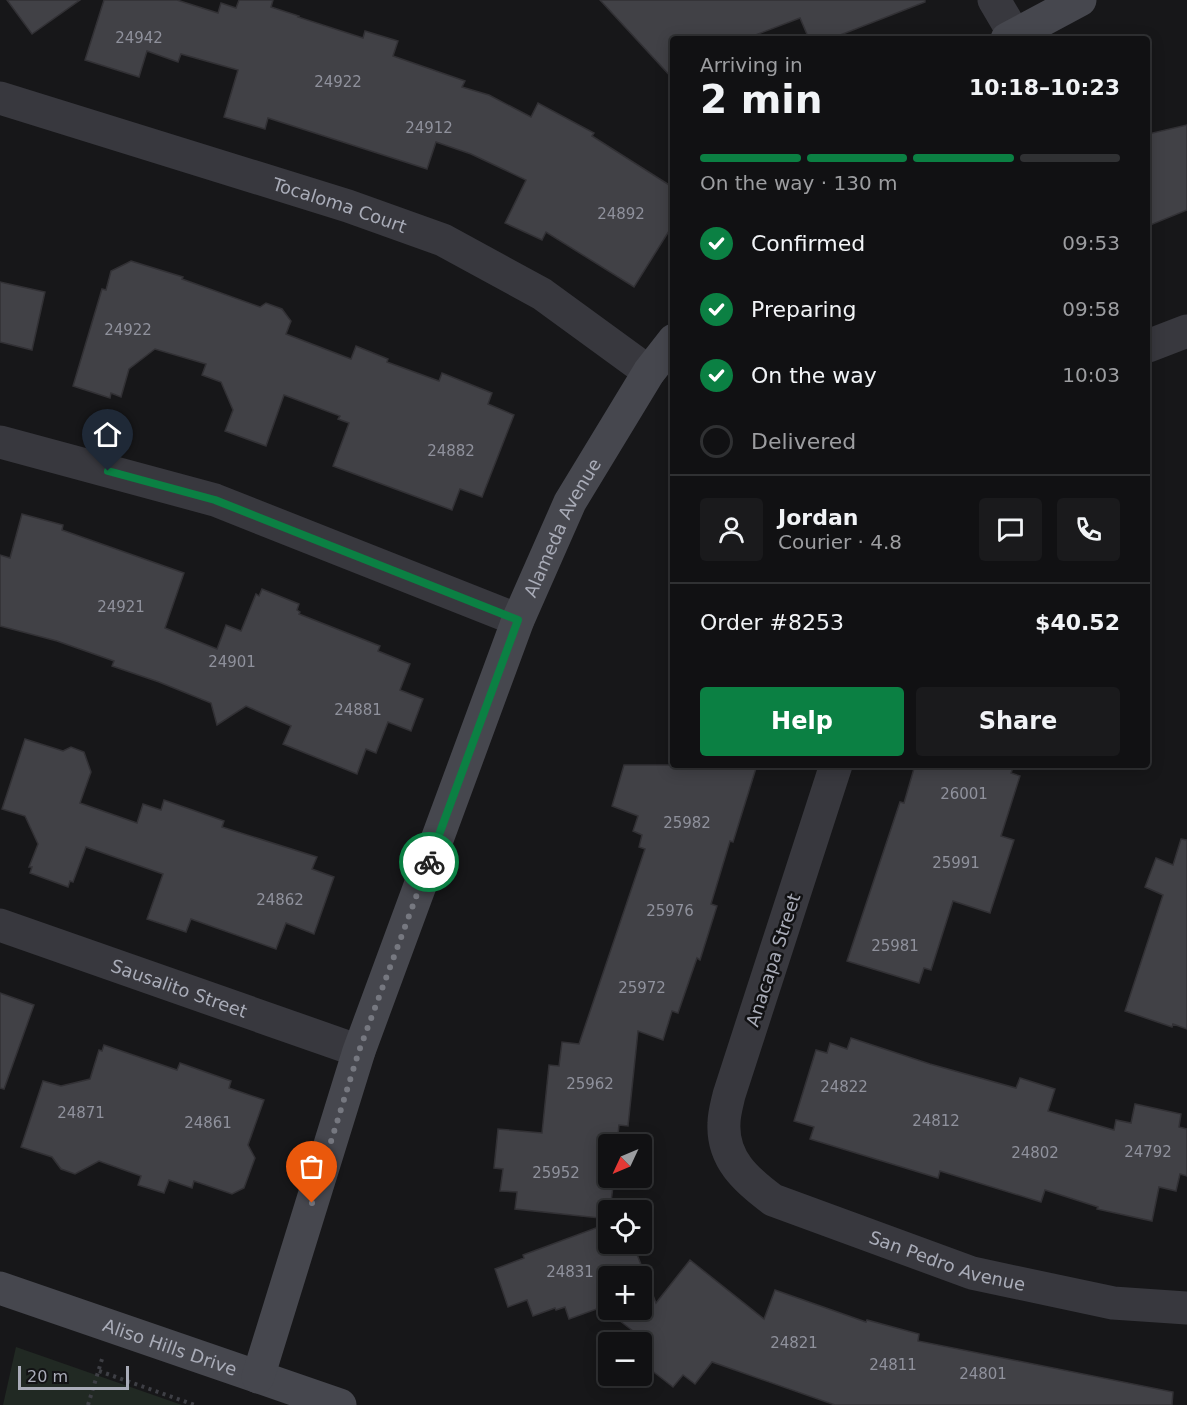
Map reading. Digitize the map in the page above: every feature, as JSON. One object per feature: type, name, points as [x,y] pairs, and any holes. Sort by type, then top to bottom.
[{"type":"street","points":[[994,0],[1011,36]]},
{"type":"street","points":[[1013,36],[1080,0]]},
{"type":"street","name":"Tocaloma Court","points":[[0,98],[348,206],[443,240],[542,294],[650,372]]},
{"type":"street","points":[[1150,345],[1187,331]]},
{"type":"street","name":"Alameda Avenue","points":[[258,1377],[359,1051],[518,620],[570,502],[650,372],[670,345]]},
{"type":"street","points":[[0,442],[215,500],[518,620]]},
{"type":"street","name":"Anacapa Street","points":[[730,1157],[723,1124],[729,1095],[835,768]]},
{"type":"street","name":"Sausalito Street","points":[[0,925],[359,1051]]},
{"type":"street","name":"San Pedro Avenue","points":[[730,1157],[748,1182],[772,1200],[972,1273],[1113,1303],[1187,1308]]},
{"type":"street","name":"Aliso Hills Drive","points":[[0,1288],[340,1405]]},
{"type":"path","points":[[88,1405],[110,1326]]},
{"type":"path","points":[[99,1371],[195,1405]]},
{"type":"shaded area","points":[[16,1347],[182,1405],[3,1405]]},
{"type":"building","points":[[7,0],[80,0],[32,34]]},
{"type":"building","points":[[104,0],[177,0],[218,13],[221,3],[236,8],[239,0],[273,0],[271,7],[298,17],[363,38],[365,31],[398,41],[393,56],[465,81],[462,87],[489,95],[531,117],[538,103],[594,133],[592,136],[670,185],[670,229],[634,287],[546,232],[542,240],[505,223],[526,180],[471,154],[436,142],[427,169],[268,118],[265,129],[224,117],[238,70],[181,54],[178,62],[147,51],[139,77],[85,60]]},
{"type":"building","points":[[600,0],[925,0],[925,2],[838,36],[808,36],[800,18],[753,36],[670,36],[670,76]]},
{"type":"building","points":[[1187,125],[1187,210],[1150,225],[1150,134]]},
{"type":"building","points":[[131,261],[183,277],[182,279],[260,307],[266,303],[282,309],[291,321],[286,334],[351,359],[356,346],[388,359],[387,362],[439,381],[442,373],[492,393],[488,404],[514,415],[482,497],[460,489],[452,510],[333,466],[349,423],[338,419],[340,416],[284,395],[266,446],[225,431],[233,410],[221,382],[202,375],[206,364],[155,349],[129,369],[121,397],[111,393],[110,398],[73,386],[102,289],[106,290],[111,271]]},
{"type":"building","points":[[0,282],[45,292],[32,350],[0,342]]},
{"type":"building","points":[[22,514],[63,525],[62,530],[184,573],[165,628],[217,649],[226,625],[241,631],[256,594],[259,596],[262,589],[299,604],[297,610],[299,614],[380,646],[378,651],[410,664],[400,690],[423,699],[411,731],[388,722],[376,753],[366,749],[357,774],[283,744],[291,726],[246,706],[217,725],[211,703],[112,666],[114,661],[57,641],[0,626],[0,555],[10,558]]},
{"type":"building","points":[[25,739],[63,751],[71,747],[84,752],[91,772],[80,803],[137,823],[143,804],[161,810],[164,800],[224,821],[222,827],[317,857],[312,869],[334,877],[314,934],[286,923],[276,949],[191,919],[186,932],[147,919],[163,874],[86,847],[73,882],[70,881],[68,887],[30,873],[32,867],[29,867],[38,844],[25,816],[2,809]]},
{"type":"building","points":[[624,765],[670,765],[670,768],[756,768],[711,904],[717,906],[700,960],[697,958],[678,1013],[672,1011],[663,1040],[638,1031],[628,1126],[619,1125],[618,1134],[598,1134],[598,1188],[613,1188],[611,1200],[598,1200],[598,1218],[515,1209],[517,1192],[500,1191],[503,1169],[494,1168],[498,1129],[542,1133],[549,1065],[559,1066],[562,1042],[579,1044],[645,849],[639,847],[642,835],[633,831],[638,816],[612,806]]},
{"type":"building","points":[[914,768],[1013,768],[1011,773],[1020,776],[1001,836],[1014,840],[990,913],[953,901],[931,970],[924,968],[919,983],[847,961],[900,802],[904,803]]},
{"type":"building","points":[[1181,839],[1187,840],[1187,1029],[1173,1024],[1172,1027],[1125,1011],[1163,895],[1145,887],[1156,858],[1173,865]]},
{"type":"building","points":[[0,993],[34,1005],[4,1089],[0,1088]]},
{"type":"building","points":[[851,1038],[930,1064],[1016,1088],[1020,1078],[1055,1089],[1048,1111],[1114,1130],[1116,1120],[1131,1123],[1135,1104],[1181,1114],[1179,1127],[1187,1129],[1187,1176],[1180,1174],[1176,1191],[1159,1187],[1152,1221],[1097,1209],[1098,1207],[1045,1190],[1041,1202],[940,1171],[938,1178],[810,1139],[814,1127],[794,1121],[816,1050],[827,1053],[830,1043],[847,1049]]},
{"type":"building","points":[[104,1045],[177,1070],[180,1063],[231,1081],[229,1088],[264,1100],[248,1145],[255,1158],[244,1188],[232,1194],[194,1181],[192,1188],[169,1180],[164,1193],[138,1185],[141,1176],[99,1161],[75,1174],[61,1169],[52,1157],[21,1147],[43,1081],[61,1086],[90,1079],[99,1050],[102,1051]]},
{"type":"building","points":[[598,1227],[598,1254],[637,1254],[642,1266],[598,1266],[598,1308],[569,1319],[565,1307],[533,1316],[527,1300],[508,1307],[495,1269],[524,1258],[523,1255]]},
{"type":"building","points":[[690,1260],[764,1319],[775,1290],[866,1322],[867,1320],[919,1334],[918,1341],[1173,1392],[1172,1405],[835,1405],[712,1362],[695,1384],[683,1375],[673,1387],[652,1371],[652,1332],[634,1332],[619,1320],[652,1320],[652,1293],[656,1303]]},
{"type":"way so far","points":[[312,1203],[359,1051],[429,862]]},
{"type":"route","points":[[108,471],[215,500],[518,620],[429,862]]}]
